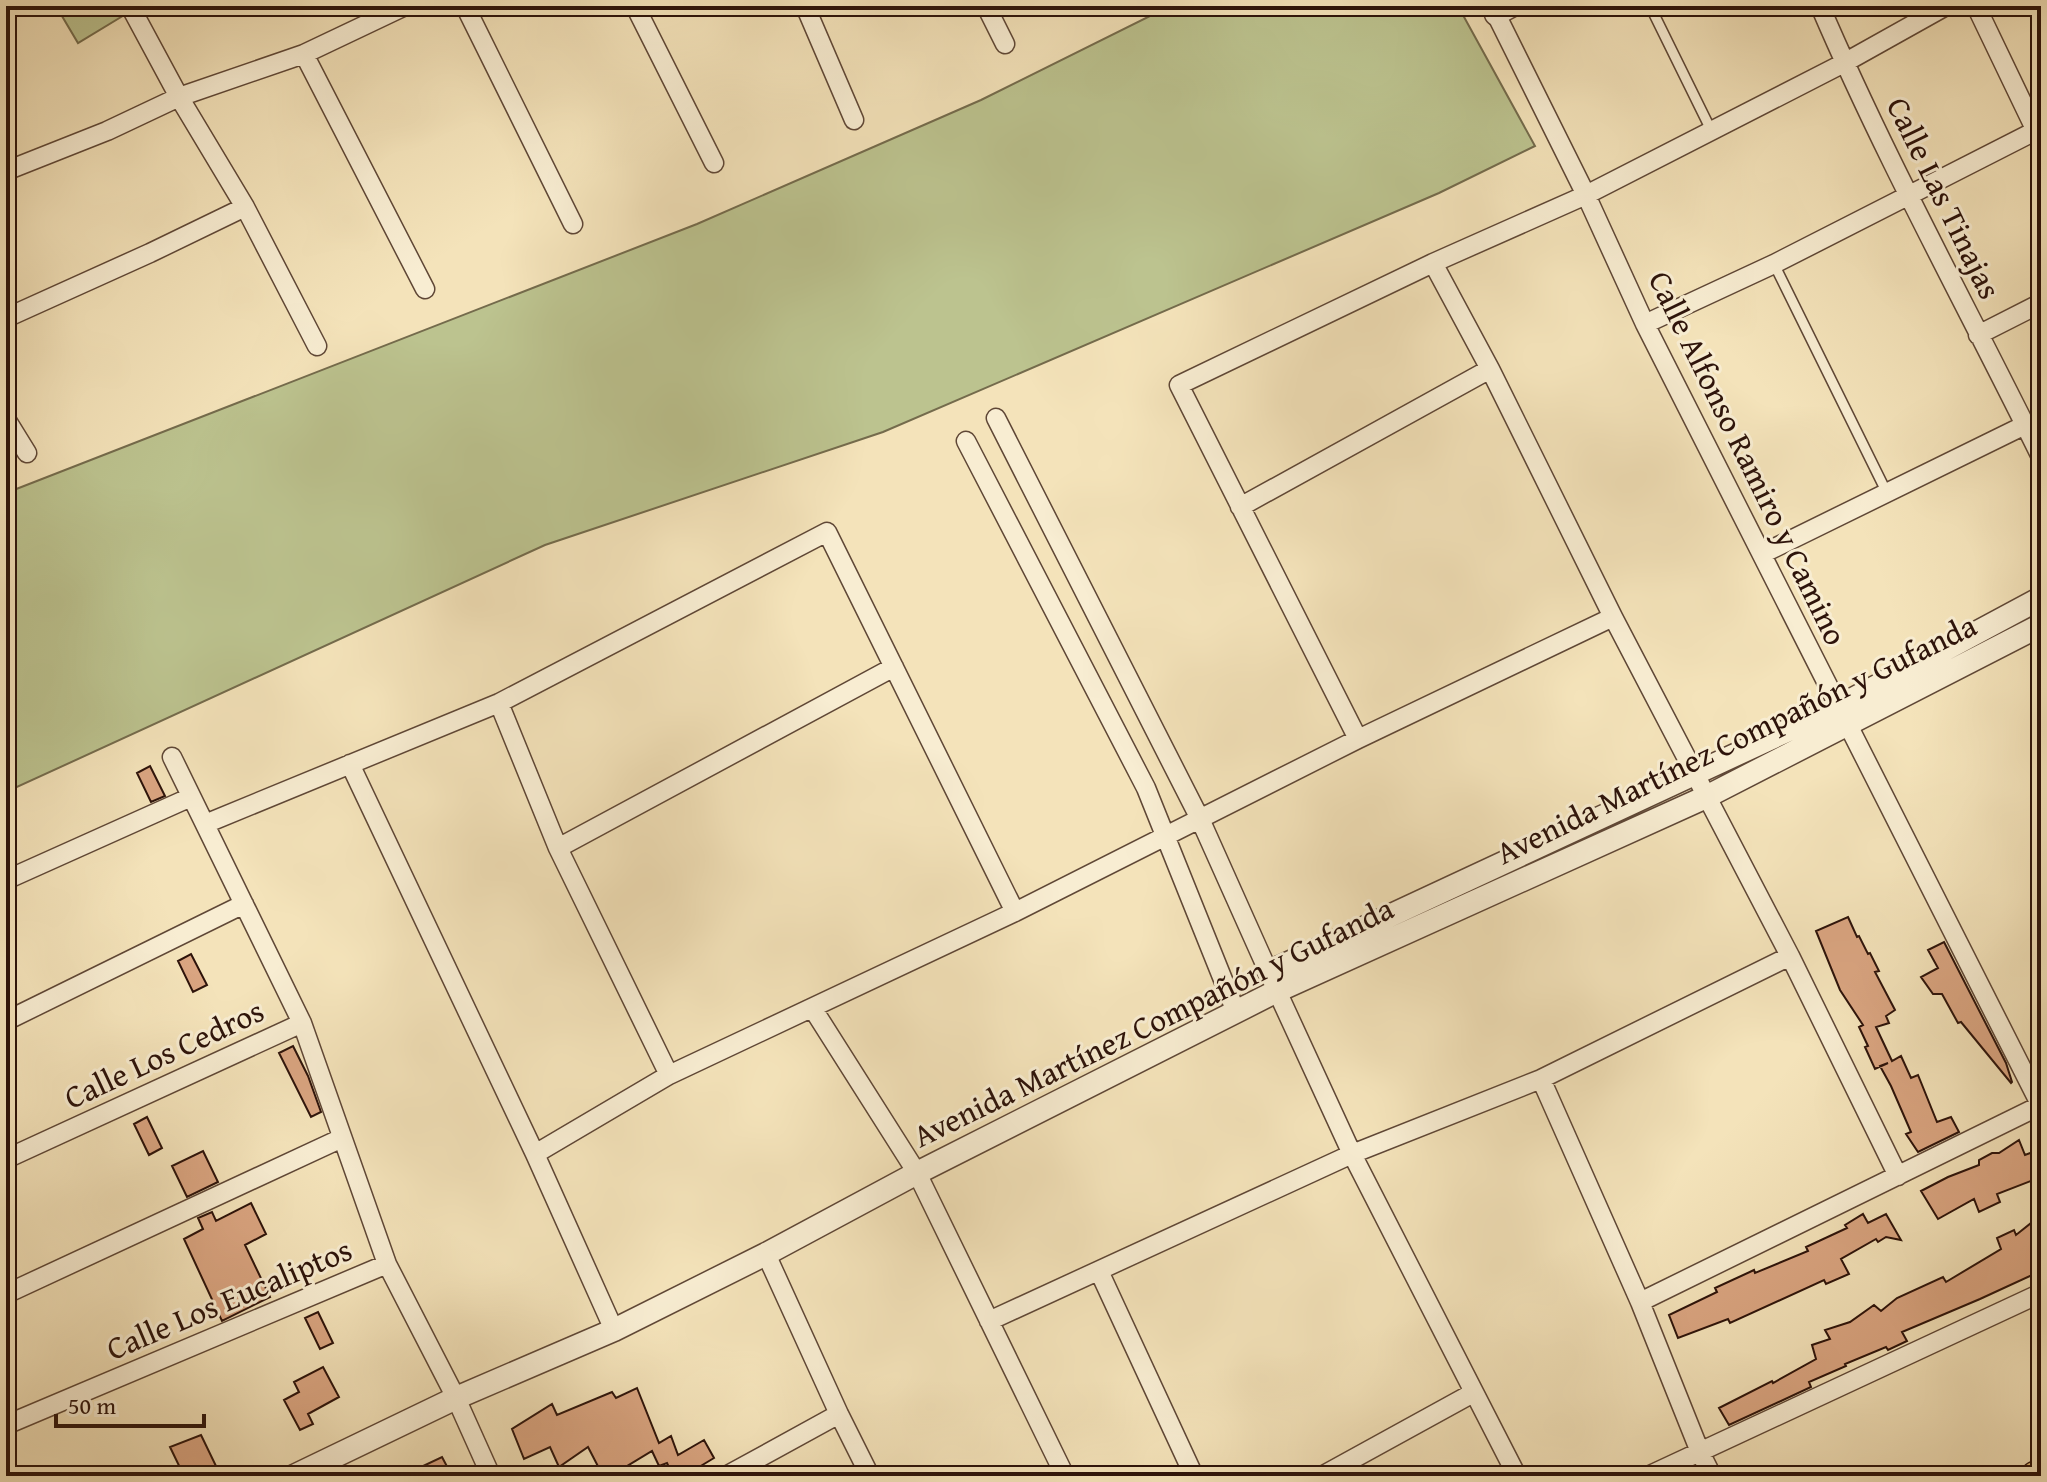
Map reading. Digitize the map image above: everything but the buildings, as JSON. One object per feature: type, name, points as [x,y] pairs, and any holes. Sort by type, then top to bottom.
[{"type":"main road","points":[[2035,1476],[2041,1473]]},
{"type":"street","points":[[130,6],[179,97],[245,207],[317,346]]},
{"type":"street","points":[[6,171],[107,131],[179,97],[304,54],[405,6]]},
{"type":"street","points":[[465,6],[573,224]]},
{"type":"street","points":[[635,6],[714,163]]},
{"type":"street","points":[[805,6],[854,120]]},
{"type":"street","points":[[986,6],[1005,44]]},
{"type":"street","name":"Calle Las Tinajas","points":[[1820,6],[1908,195],[2041,457]]},
{"type":"street","points":[[1358,739],[1179,385],[1433,263],[1586,195],[1844,63],[1946,6]]},
{"type":"street","points":[[1645,324],[1774,264],[2038,130],[1976,6]]},
{"type":"street","name":"Calle Alfonso Ramiro y Camino","points":[[1500,9],[1645,324],[2041,1106]]},
{"type":"street","points":[[304,54],[425,289]]},
{"type":"street","points":[[6,318],[245,207]]},
{"type":"street","points":[[1433,263],[1790,956],[1898,1176]]},
{"type":"street","points":[[1978,335],[2041,303]]},
{"type":"street","points":[[1240,507],[1490,369]]},
{"type":"street","points":[[996,418],[1200,819],[1352,1154],[1517,1476]]},
{"type":"street","points":[[6,419],[27,453]]},
{"type":"street","points":[[1762,554],[2025,425]]},
{"type":"street","points":[[966,441],[1146,788],[1236,1012]]},
{"type":"street","points":[[205,824],[499,703],[827,532],[1015,912]]},
{"type":"street","name":"Avenida Martínez Compañón y Gufanda","points":[[1273,982],[1706,797],[2041,598]]},
{"type":"street","points":[[535,1154],[669,1075],[1015,912],[1358,739],[1613,617]]},
{"type":"street","name":"Avenida Martínez Compañón y Gufanda","points":[[294,1476],[456,1398],[614,1330],[766,1254],[917,1173],[1236,1012],[1273,982],[1695,775],[1843,716],[2041,625]]},
{"type":"street","points":[[558,848],[894,667]]},
{"type":"street","points":[[499,703],[558,848],[669,1075]]},
{"type":"street","points":[[172,757],[302,1023],[387,1264],[456,1398],[491,1476]]},
{"type":"street","points":[[350,764],[535,1154],[614,1330]]},
{"type":"street","points":[[6,880],[191,797]]},
{"type":"street","points":[[6,1021],[244,904]]},
{"type":"street","points":[[989,1321],[1352,1154],[1541,1079],[1790,956]]},
{"type":"street","points":[[813,1009],[917,1173],[1065,1476]]},
{"type":"street","name":"Calle Los Cedros","points":[[6,1159],[302,1023]]},
{"type":"street","points":[[1541,1079],[1640,1302],[1712,1476]]},
{"type":"street","points":[[1640,1302],[2041,1106]]},
{"type":"street","points":[[6,1294],[342,1138]]},
{"type":"street","points":[[766,1254],[870,1476]]},
{"type":"street","name":"Calle Los Eucaliptos","points":[[6,1425],[387,1264]]},
{"type":"street","points":[[1099,1271],[1194,1476]]},
{"type":"street","points":[[1648,1476],[2041,1293]]},
{"type":"street","points":[[1322,1476],[1473,1393]]},
{"type":"street","points":[[726,1476],[839,1414]]},
{"type":"lane","points":[[1650,6],[1712,132]]},
{"type":"lane","points":[[1774,264],[1887,493]]},
{"type":"green space","points":[[56,6],[121,6],[126,14],[78,43]]},
{"type":"green space","points":[[1170,6],[1458,6],[1535,146],[1439,193],[883,432],[545,545],[6,792],[6,493],[697,224],[981,100]]}]
